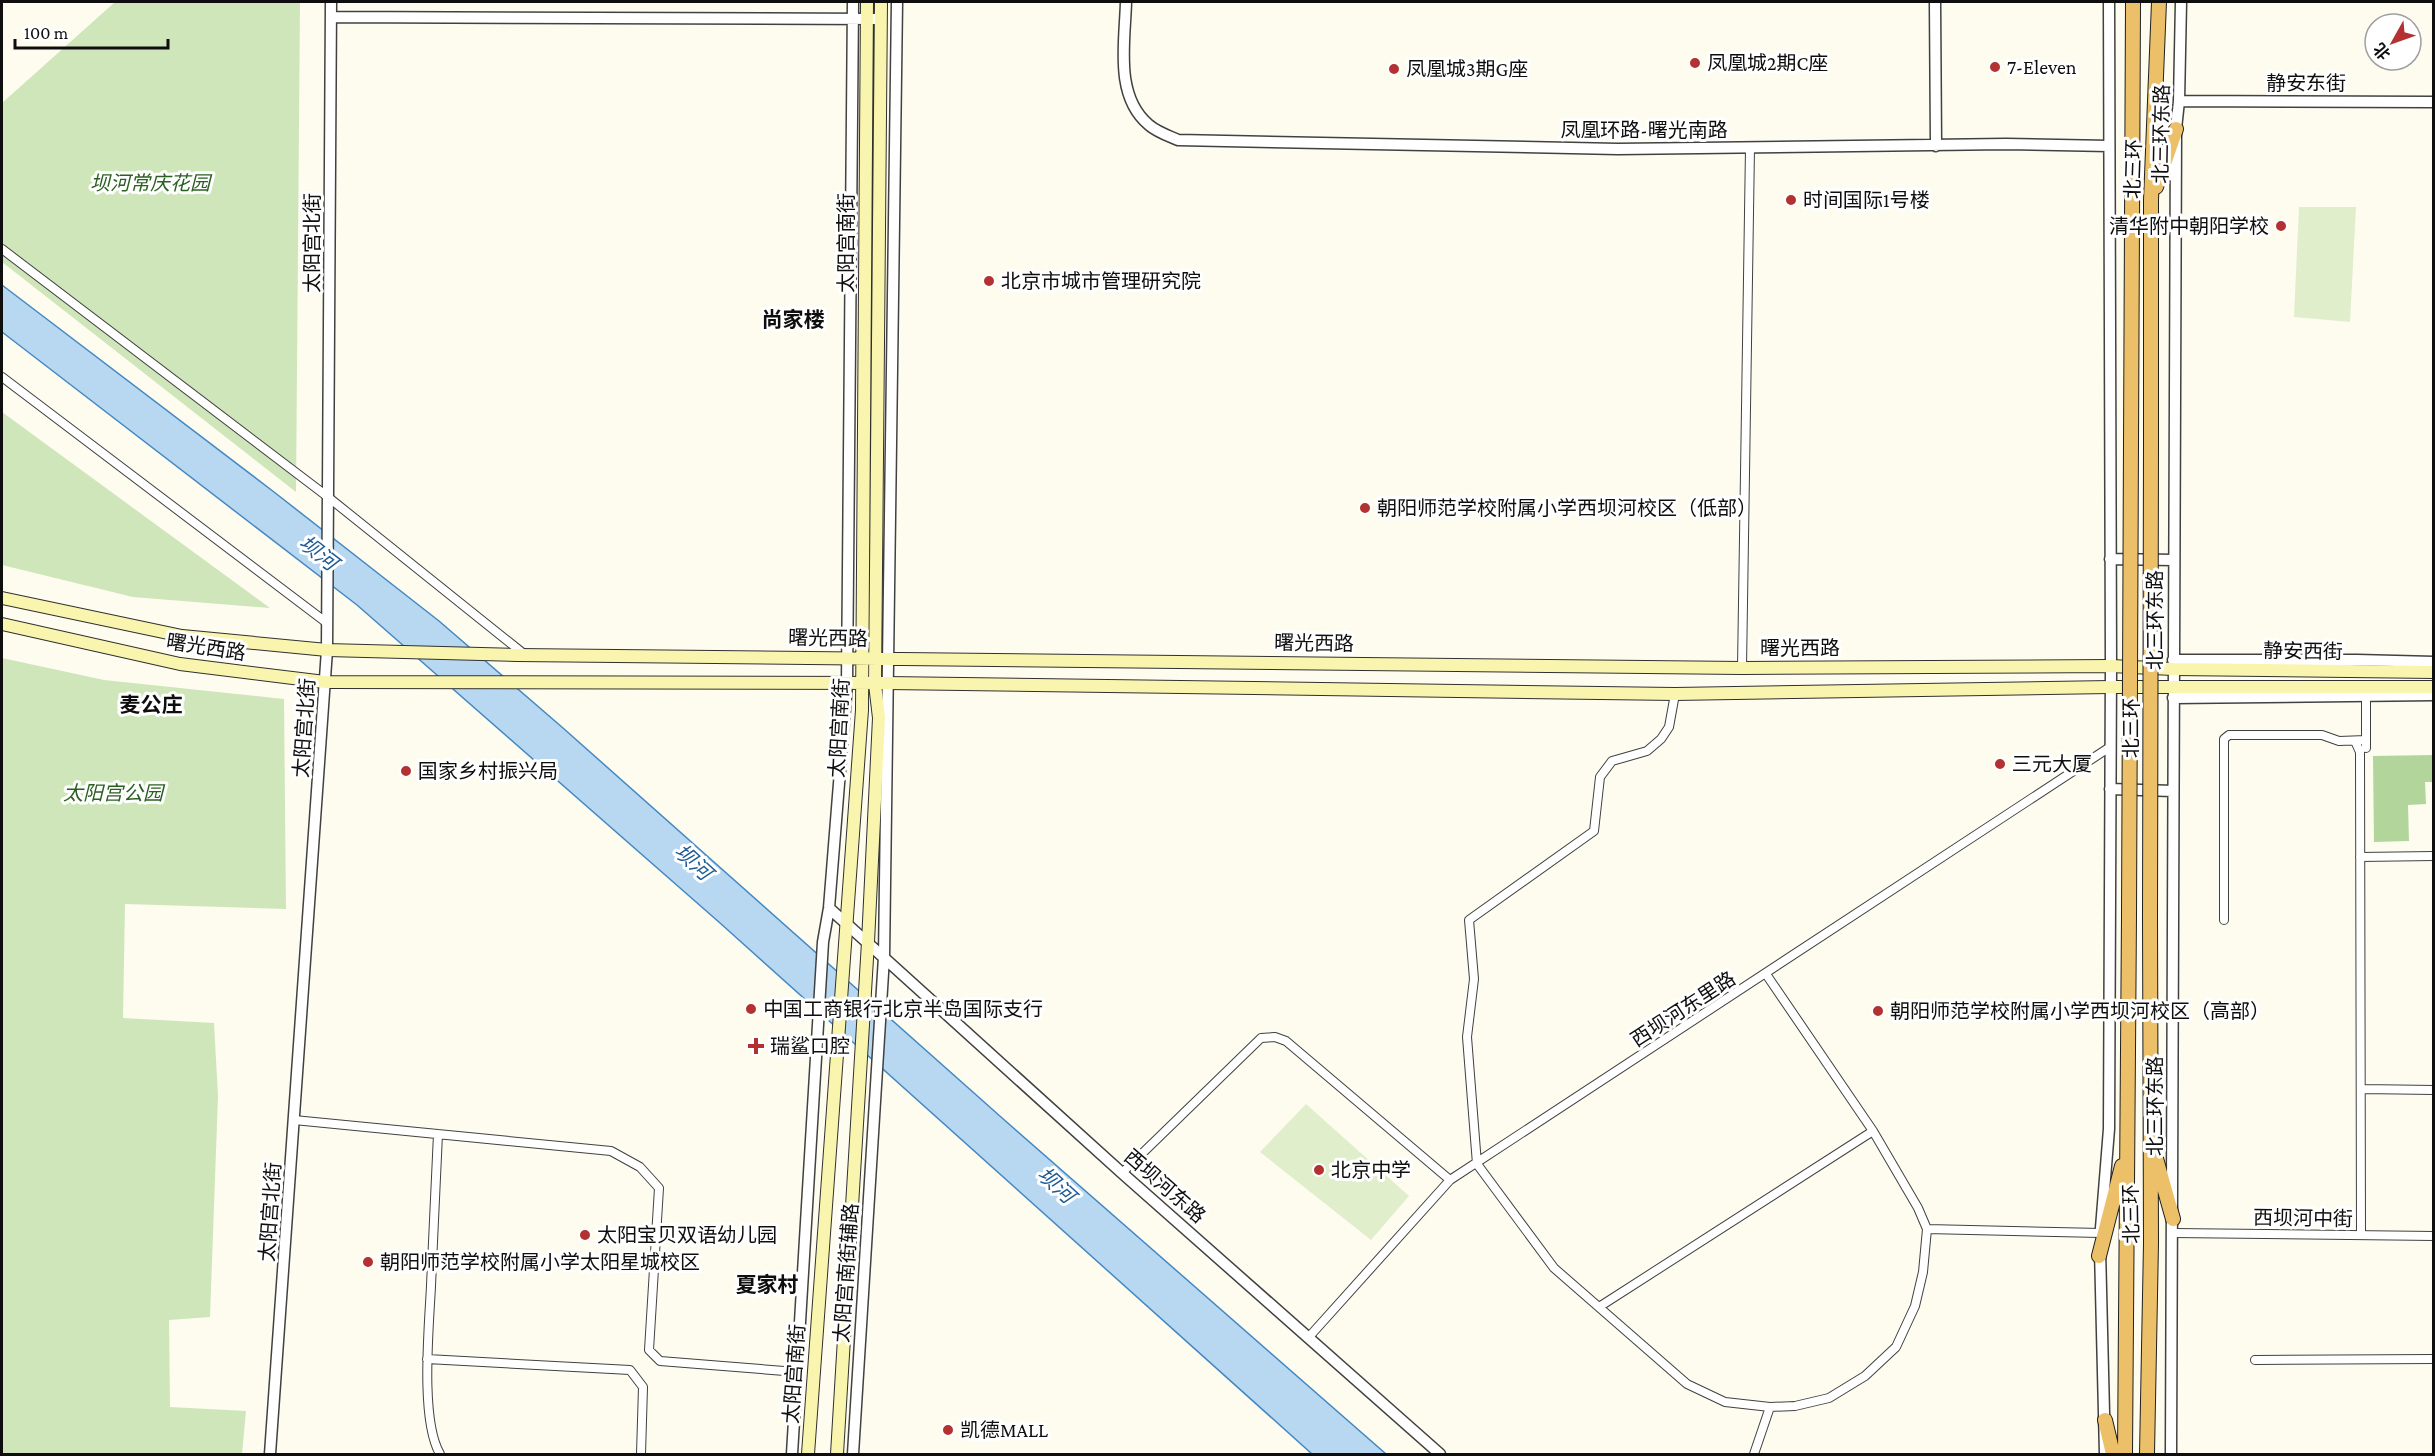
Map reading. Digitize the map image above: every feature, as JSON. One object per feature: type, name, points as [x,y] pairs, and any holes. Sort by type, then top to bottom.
[{"type":"highway","name":"北三环","points":[[2125,1455],[2133,2]]},
{"type":"highway","name":"北三环","points":[[2147,1455],[2151,1243],[2149,1133],[2151,200],[2159,2]]},
{"type":"highway","points":[[2151,200],[2176,129]]},
{"type":"highway","points":[[2149,1133],[2173,1226]]},
{"type":"highway","points":[[2099,1256],[2128,1144]]},
{"type":"highway","points":[[2105,1420],[2113,1455]]},
{"type":"main road","name":"太阳宫南街","points":[[808,1455],[862,710],[867,2]]},
{"type":"main road","name":"太阳宫南街","points":[[837,1455],[868,942],[882,658],[881,2]]},
{"type":"main road","name":"曙光西路","points":[[2,598],[182,636],[327,650],[1742,668],[2111,666]]},
{"type":"main road","name":"曙光西路","points":[[2,624],[180,664],[325,682],[847,684]]},
{"type":"main road","name":"静安西街","points":[[2111,666],[2173,665],[2433,672]]},
{"type":"main road","points":[[847,684],[1675,694],[2110,687]]},
{"type":"main road","name":"静安西街","points":[[2110,687],[2173,693],[2366,692],[2433,687]]},
{"type":"street","name":"太阳宫北街","points":[[270,1455],[327,650],[331,2]]},
{"type":"street","name":"太阳宫南街","points":[[792,1455],[822,952],[829,908],[847,684],[854,2]]},
{"type":"street","name":"太阳宫南街","points":[[882,658],[897,2]]},
{"type":"street","name":"凤凰环路-曙光南路","points":[[1126,2],[1124,83],[1133,108],[1150,126],[1178,140],[1606,148],[2109,146]]},
{"type":"street","points":[[1935,2],[1936,146]]},
{"type":"street","points":[[2105,1455],[2099,1256],[2109,1129],[2111,666],[2109,2]]},
{"type":"street","name":"北三环东路","points":[[2171,1455],[2176,129],[2179,101],[2181,2]]},
{"type":"street","points":[[331,16],[880,19]]},
{"type":"street","name":"静安东街","points":[[2179,101],[2433,102]]},
{"type":"street","points":[[1742,668],[1750,148]]},
{"type":"street","points":[[2,249],[328,498],[520,654]]},
{"type":"street","points":[[2,377],[327,622]]},
{"type":"street","points":[[2110,559],[2174,560]]},
{"type":"street","points":[[2357,660],[2389,671]]},
{"type":"street","points":[[2173,665],[2357,660],[2433,662]]},
{"type":"street","name":"太阳宫南街","points":[[881,684],[884,957],[881,1003]]},
{"type":"street","points":[[2224,920],[2224,739],[2229,735],[2322,735],[2339,741],[2366,744],[2366,692],[2433,695]]},
{"type":"street","points":[[1675,694],[1669,727],[1662,740],[1647,751],[1612,761],[1600,777],[1594,831],[1469,920],[1474,979],[1467,1037],[1477,1164],[1554,1268],[1688,1384],[1725,1402],[1770,1407],[1795,1406],[1829,1398],[1865,1376],[1896,1347],[1915,1306],[1923,1272],[1927,1229],[1918,1208],[1873,1131],[1766,974]]},
{"type":"street","points":[[2355,741],[2360,752],[2361,1235]]},
{"type":"street","name":"西坝河东里路","points":[[1308,1338],[1450,1180],[2110,747]]},
{"type":"street","points":[[2110,789],[2173,791]]},
{"type":"street","points":[[2361,857],[2433,856]]},
{"type":"street","name":"西坝河东路","points":[[829,908],[1122,1173],[1440,1455]]},
{"type":"street","name":"太阳宫南街辅路","points":[[853,1455],[881,1003]]},
{"type":"street","points":[[1122,1173],[1261,1038],[1275,1037],[1286,1041],[1450,1180]]},
{"type":"street","points":[[2362,1089],[2433,1090]]},
{"type":"street","points":[[294,1120],[611,1151],[640,1167],[659,1188],[649,1350],[660,1361],[798,1372]]},
{"type":"street","points":[[1599,1307],[1873,1131]]},
{"type":"street","points":[[438,1134],[428,1399],[434,1445],[440,1455]]},
{"type":"street","name":"西坝河中街","points":[[2173,1226],[2433,1236]]},
{"type":"street","points":[[1927,1229],[2101,1233]]},
{"type":"street","points":[[428,1359],[630,1370],[643,1387],[641,1455]]},
{"type":"street","points":[[2255,1360],[2433,1359]]},
{"type":"street","points":[[1754,1455],[1770,1407]]},
{"type":"green space","name":"坝河常庆花园","points":[[115,2],[300,2],[296,492],[2,262],[2,103]]},
{"type":"green space","points":[[2299,207],[2356,207],[2350,322],[2294,317]]},
{"type":"green space","points":[[2,412],[270,608],[133,597],[2,565]]},
{"type":"green space","name":"太阳宫公园","points":[[2,658],[104,680],[284,699],[286,909],[125,904],[123,1018],[214,1023],[218,1096],[210,1317],[169,1320],[170,1407],[246,1411],[242,1454],[2,1454]]},
{"type":"green space","points":[[2433,755],[2433,782],[2425,782],[2426,804],[2408,805],[2409,841],[2374,842],[2373,756]]},
{"type":"green space","points":[[1306,1104],[1409,1196],[1371,1240],[1260,1152]]},
{"type":"water","name":"坝河","points":[[2,285],[439,621],[1386,1454],[1312,1454],[720,923],[357,605],[2,332]]},
{"type":"place","name":"凤凰城2期C座","points":[[1695,63]]},
{"type":"place","name":"7-Eleven","points":[[1995,67]]},
{"type":"place","name":"凤凰城3期G座","points":[[1394,69]]},
{"type":"place","name":"时间国际1号楼","points":[[1791,200]]},
{"type":"place","name":"清华附中朝阳学校","points":[[2281,226]]},
{"type":"place","name":"北京市城市管理研究院","points":[[989,281]]},
{"type":"place","name":"朝阳师范学校附属小学西坝河校区（低部）","points":[[1365,508]]},
{"type":"place","name":"三元大厦","points":[[2000,764]]},
{"type":"place","name":"国家乡村振兴局","points":[[406,771]]},
{"type":"place","name":"中国工商银行北京半岛国际支行","points":[[751,1009]]},
{"type":"place","name":"朝阳师范学校附属小学西坝河校区（高部）","points":[[1878,1011]]},
{"type":"place","name":"瑞鲨口腔","points":[[756,1046]]},
{"type":"place","name":"北京中学","points":[[1319,1170]]},
{"type":"place","name":"太阳宝贝双语幼儿园","points":[[585,1235]]},
{"type":"place","name":"朝阳师范学校附属小学太阳星城校区","points":[[368,1262]]},
{"type":"place","name":"凯德MALL","points":[[948,1430]]},
{"type":"district","name":"尚家楼","points":[[793,320]]},
{"type":"district","name":"麦公庄","points":[[151,705]]},
{"type":"district","name":"夏家村","points":[[767,1285]]}]
